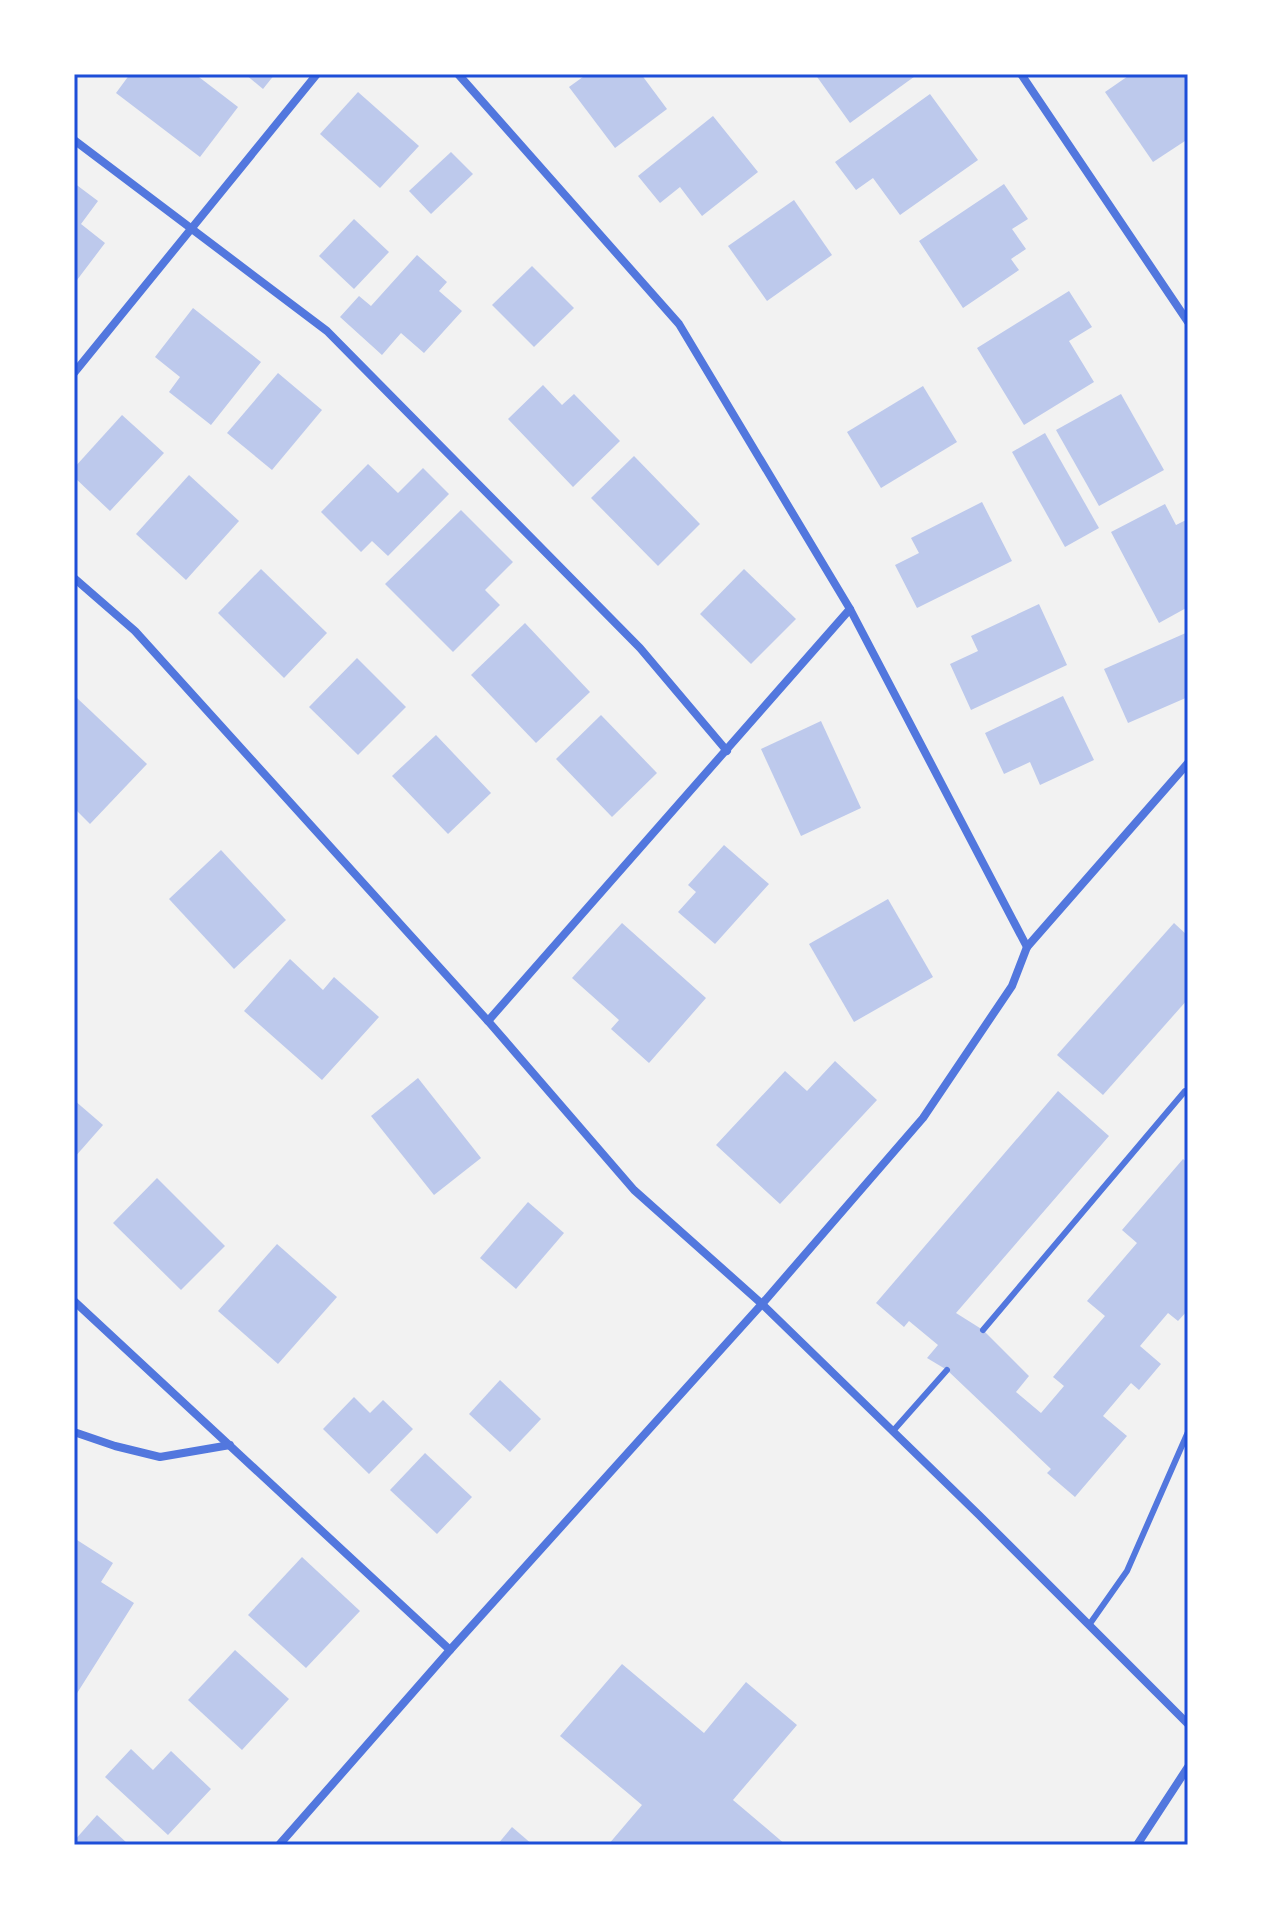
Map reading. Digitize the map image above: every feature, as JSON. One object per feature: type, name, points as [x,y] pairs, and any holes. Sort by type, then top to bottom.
[{"type":"street","points":[[74,373],[317,74]]},
{"type":"street","points":[[458,74],[679,324],[850,609],[1027,947]]},
{"type":"street","points":[[1021,74],[1188,322]]},
{"type":"street","points":[[74,140],[327,331],[640,648],[727,751]]},
{"type":"street","points":[[74,578],[135,631],[488,1021],[634,1190],[762,1304],[1188,1724]]},
{"type":"street","points":[[488,1021],[850,609]]},
{"type":"street","points":[[279,1845],[762,1304],[923,1118],[1012,986],[1027,947],[1188,763]]},
{"type":"street","points":[[74,1301],[450,1650]]},
{"type":"street","points":[[74,1432],[160,1457],[230,1445]]},
{"type":"street","points":[[1137,1845],[1188,1767]]},
{"type":"lane","points":[[983,1330],[1185,1091],[1188,1093]]},
{"type":"lane","points":[[893,1431],[947,1370]]},
{"type":"lane","points":[[1089,1625],[1127,1571],[1188,1432]]},
{"type":"building","points":[[130,74],[195,74],[238,107],[200,157],[116,93]]},
{"type":"building","points":[[245,74],[275,74],[263,89]]},
{"type":"building","points":[[587,74],[641,74],[667,109],[615,148],[569,87]]},
{"type":"building","points":[[815,74],[918,74],[850,123]]},
{"type":"building","points":[[1131,74],[1183,74],[1188,82],[1188,139],[1153,162],[1105,92]]},
{"type":"building","points":[[358,92],[419,146],[380,188],[320,134]]},
{"type":"building","points":[[930,94],[978,160],[900,215],[873,178],[856,190],[835,162]]},
{"type":"building","points":[[713,116],[758,172],[702,216],[680,187],[660,203],[638,176]]},
{"type":"building","points":[[451,152],[473,174],[431,214],[409,191]]},
{"type":"building","points":[[74,183],[98,201],[81,224],[105,243],[74,284]]},
{"type":"building","points":[[1004,184],[1028,219],[1012,229],[1026,249],[1011,259],[1019,270],[963,308],[919,241]]},
{"type":"building","points":[[794,200],[832,255],[767,301],[728,246]]},
{"type":"building","points":[[354,219],[389,252],[354,289],[319,256]]},
{"type":"building","points":[[417,255],[447,282],[439,291],[462,311],[424,353],[401,333],[382,355],[340,317],[359,296],[371,306]]},
{"type":"building","points":[[532,266],[574,308],[534,347],[492,305]]},
{"type":"building","points":[[1069,291],[1092,327],[1069,341],[1094,382],[1024,425],[977,348]]},
{"type":"building","points":[[193,308],[261,362],[211,425],[169,392],[180,377],[155,357]]},
{"type":"building","points":[[278,373],[322,410],[272,470],[227,433]]},
{"type":"building","points":[[543,385],[562,405],[574,394],[620,441],[573,487],[508,419]]},
{"type":"building","points":[[923,386],[957,442],[881,488],[847,432]]},
{"type":"building","points":[[1121,394],[1164,470],[1099,506],[1056,430]]},
{"type":"building","points":[[122,415],[164,453],[110,511],[74,477],[74,468]]},
{"type":"building","points":[[1045,433],[1099,528],[1065,547],[1012,452]]},
{"type":"building","points":[[634,456],[700,524],[658,566],[591,498]]},
{"type":"building","points":[[368,464],[398,493],[423,468],[449,494],[388,556],[372,541],[361,552],[321,512]]},
{"type":"building","points":[[189,475],[239,521],[186,580],[136,534]]},
{"type":"building","points":[[982,502],[1012,561],[917,608],[895,565],[919,553],[911,538]]},
{"type":"building","points":[[1165,504],[1176,525],[1188,519],[1188,607],[1159,623],[1111,532]]},
{"type":"building","points":[[461,510],[513,562],[485,590],[500,605],[453,652],[385,584]]},
{"type":"building","points":[[261,569],[327,633],[284,678],[218,613]]},
{"type":"building","points":[[744,569],[796,619],[751,664],[700,614]]},
{"type":"building","points":[[1039,604],[1067,665],[971,710],[950,664],[978,651],[971,636]]},
{"type":"building","points":[[525,623],[590,692],[536,743],[471,675]]},
{"type":"building","points":[[1188,632],[1188,697],[1128,723],[1104,669]]},
{"type":"building","points":[[357,658],[406,707],[358,755],[309,707]]},
{"type":"building","points":[[1063,696],[1094,760],[1040,785],[1030,762],[1004,774],[985,733]]},
{"type":"building","points":[[77,698],[147,764],[90,824],[74,808],[74,701]]},
{"type":"building","points":[[601,715],[657,773],[612,817],[556,759]]},
{"type":"building","points":[[821,721],[861,808],[801,836],[761,749]]},
{"type":"building","points":[[436,735],[491,793],[448,834],[392,776]]},
{"type":"building","points":[[724,845],[769,884],[715,944],[678,912],[696,892],[688,885]]},
{"type":"building","points":[[221,850],[286,920],[234,969],[169,899]]},
{"type":"building","points":[[888,899],[933,977],[854,1022],[809,944]]},
{"type":"building","points":[[622,923],[706,998],[649,1063],[611,1029],[619,1020],[572,978]]},
{"type":"building","points":[[1174,923],[1188,936],[1188,999],[1103,1095],[1057,1055]]},
{"type":"building","points":[[290,959],[323,990],[334,977],[379,1017],[322,1080],[244,1011]]},
{"type":"building","points":[[835,1061],[877,1100],[780,1204],[716,1145],[785,1071],[807,1091]]},
{"type":"building","points":[[418,1078],[481,1158],[434,1195],[371,1116]]},
{"type":"building","points":[[1058,1091],[1109,1136],[956,1313],[983,1330],[1029,1376],[1016,1392],[1041,1413],[1064,1386],[1053,1377],[1105,1316],[1087,1301],[1137,1243],[1122,1230],[1183,1159],[1188,1163],[1188,1310],[1178,1321],[1168,1313],[1140,1346],[1161,1364],[1139,1390],[1131,1383],[1103,1416],[1127,1436],[1075,1497],[1047,1473],[1051,1469],[947,1370],[927,1358],[938,1345],[909,1321],[904,1327],[876,1303]]},
{"type":"building","points":[[74,1100],[103,1125],[74,1158]]},
{"type":"building","points":[[157,1178],[225,1246],[181,1290],[113,1223]]},
{"type":"building","points":[[528,1202],[564,1233],[516,1289],[480,1258]]},
{"type":"building","points":[[277,1244],[337,1297],[278,1364],[218,1311]]},
{"type":"building","points":[[500,1380],[541,1419],[510,1452],[469,1414]]},
{"type":"building","points":[[354,1397],[370,1413],[383,1400],[413,1429],[369,1474],[323,1429]]},
{"type":"building","points":[[425,1453],[472,1497],[437,1534],[390,1490]]},
{"type":"building","points":[[77,1540],[113,1563],[101,1582],[134,1603],[74,1698],[74,1545]]},
{"type":"building","points":[[302,1557],[360,1611],[306,1668],[248,1615]]},
{"type":"building","points":[[235,1650],[289,1699],[242,1750],[188,1700]]},
{"type":"building","points":[[622,1664],[704,1733],[746,1682],[797,1725],[733,1800],[786,1845],[608,1845],[642,1805],[560,1736]]},
{"type":"building","points":[[131,1749],[153,1770],[171,1751],[211,1789],[168,1835],[105,1777]]},
{"type":"building","points":[[97,1815],[129,1845],[74,1845],[74,1841]]},
{"type":"building","points":[[512,1827],[533,1845],[497,1845]]}]
